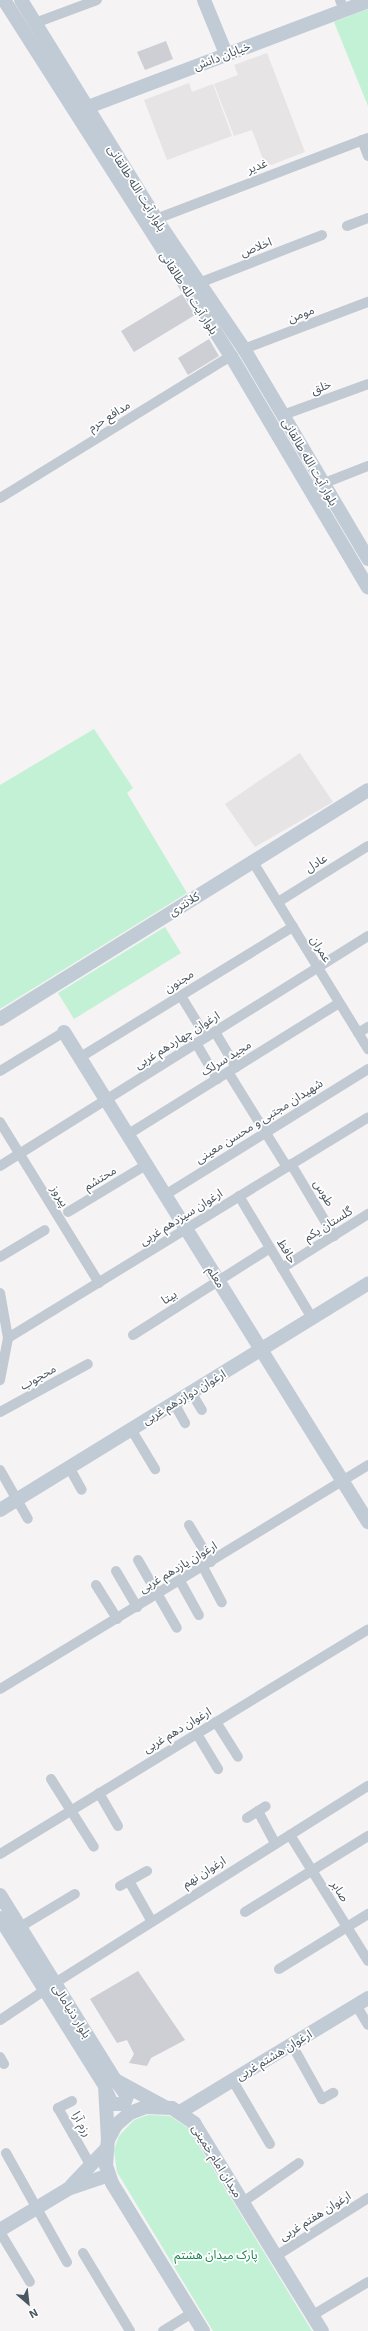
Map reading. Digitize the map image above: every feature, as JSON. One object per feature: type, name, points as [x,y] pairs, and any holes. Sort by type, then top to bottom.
[{"type":"street","name":"بلوار آیت لله طالقانی","points":[[4,0],[82,110],[231,356],[368,588]]},
{"type":"street","name":"بلوار آیت الله طالقانی","points":[[21,0],[82,110],[244,349],[322,484],[368,557]]},
{"type":"street","points":[[35,23],[97,0]]},
{"type":"street","points":[[204,0],[226,54]]},
{"type":"street","name":"خیابان دانش","points":[[82,110],[226,54],[342,5],[368,1]]},
{"type":"street","points":[[365,139],[368,156]]},
{"type":"street","name":"غدیر","points":[[156,219],[365,139]]},
{"type":"street","points":[[347,226],[368,218]]},
{"type":"street","name":"اخلاص","points":[[199,283],[322,235]]},
{"type":"street","name":"مومن","points":[[244,349],[368,302]]},
{"type":"street","name":"مدافع حرم","points":[[0,498],[231,356]]},
{"type":"street","name":"خلق","points":[[283,415],[368,384]]},
{"type":"street","points":[[322,484],[368,466]]},
{"type":"street","points":[[352,563],[368,557]]},
{"type":"street","name":"کلانتری","points":[[0,1019],[368,790]]},
{"type":"street","name":"عادل","points":[[278,902],[368,846]]},
{"type":"street","name":"عمران","points":[[253,862],[368,1049]]},
{"type":"street","name":"مجنون","points":[[80,1058],[293,927]]},
{"type":"street","name":"ارغوان چهاردهم غربی","points":[[0,1166],[368,936]]},
{"type":"street","points":[[181,996],[206,1038]]},
{"type":"street","name":"مجید سرلک","points":[[127,1135],[339,1003]]},
{"type":"street","points":[[358,1033],[368,1027]]},
{"type":"street","points":[[0,1071],[64,1032]]},
{"type":"street","name":"معلم","points":[[64,1032],[368,1522]]},
{"type":"street","name":"طوس","points":[[215,1032],[232,1069],[266,1132],[334,1236]]},
{"type":"street","points":[[196,1043],[217,1079]]},
{"type":"street","name":"شهیدان مجتبی و محسن معینی","points":[[165,1195],[368,1069]]},
{"type":"street","name":"ارغوان سیزدهم غربی","points":[[8,1338],[368,1117]]},
{"type":"street","name":"پیروز","points":[[0,1122],[99,1283]]},
{"type":"street","name":"محتشم","points":[[68,1212],[146,1165]]},
{"type":"street","name":"حافظ","points":[[239,1196],[312,1318]]},
{"type":"street","name":"گلستان یکم","points":[[282,1268],[368,1214]]},
{"type":"street","points":[[0,1257],[45,1230]]},
{"type":"street","name":"بیتا","points":[[133,1335],[270,1248]]},
{"type":"street","name":"ارغوان دوازدهم غربی","points":[[0,1510],[368,1284]]},
{"type":"street","points":[[0,1293],[8,1338],[0,1380]]},
{"type":"street","name":"محجوب","points":[[0,1412],[88,1364]]},
{"type":"street","points":[[191,1392],[202,1410]]},
{"type":"street","points":[[174,1403],[185,1423]]},
{"type":"street","points":[[132,1429],[155,1469]]},
{"type":"street","name":"ارغوان یازدهم غربی","points":[[0,1690],[368,1466]]},
{"type":"street","points":[[69,1467],[82,1490]]},
{"type":"street","points":[[0,1470],[28,1519]]},
{"type":"street","points":[[189,1524],[222,1602]]},
{"type":"street","points":[[138,1560],[176,1628]]},
{"type":"street","points":[[116,1571],[137,1607]]},
{"type":"street","points":[[180,1581],[199,1615]]},
{"type":"street","points":[[96,1585],[117,1619]]},
{"type":"street","name":"ارغوان دهم غربی","points":[[0,1854],[368,1629]]},
{"type":"street","points":[[216,1722],[238,1757]]},
{"type":"street","points":[[197,1734],[218,1769]]},
{"type":"street","points":[[51,1779],[94,1847]]},
{"type":"street","name":"ارغوان نهم","points":[[0,2020],[151,1920],[368,1786]]},
{"type":"street","points":[[99,1793],[118,1826]]},
{"type":"street","points":[[247,1818],[262,1809],[275,1843]]},
{"type":"street","name":"صابر","points":[[290,1835],[368,1961]]},
{"type":"street","points":[[245,1912],[368,1836]]},
{"type":"street","points":[[147,1871],[124,1884],[151,1920]]},
{"type":"street","points":[[20,1927],[75,1894]]},
{"type":"street","name":"بلوار دنیامالی","points":[[0,1895],[20,1927],[50,1987]]},
{"type":"street","points":[[279,1969],[368,1914]]},
{"type":"street","name":"بلوار دنیامالی","points":[[0,1918],[50,1987],[110,2083],[107,2145]]},
{"type":"street","points":[[362,2001],[368,2025]]},
{"type":"street","name":"ارغوان هشتم غربی","points":[[180,2112],[362,2001]]},
{"type":"street","points":[[292,2045],[322,2099],[333,2093]]},
{"type":"street","points":[[233,2081],[270,2144]]},
{"type":"street","points":[[110,2083],[164,2106]]},
{"type":"street","name":"رزم آرا","points":[[72,2101],[58,2108],[91,2166]]},
{"type":"street","name":"میدان امام خمینی","points":[[68,2189],[91,2166],[107,2145],[116,2125],[130,2113],[146,2107],[164,2106],[180,2112],[199,2130],[322,2331]]},
{"type":"street","points":[[107,2145],[108,2175],[203,2331]]},
{"type":"street","points":[[6,2153],[67,2262]]},
{"type":"street","points":[[243,2202],[299,2163]]},
{"type":"street","points":[[30,2282],[0,2231],[68,2189],[108,2175]]},
{"type":"street","name":"ارغوان هفتم غربی","points":[[276,2256],[368,2198]]},
{"type":"street","points":[[82,2253],[130,2331]]},
{"type":"street","points":[[313,2315],[368,2282]]},
{"type":"street","points":[[164,2331],[192,2313]]},
{"type":"shaded area","points":[[267,53],[305,152],[266,167],[252,130],[234,136],[214,84],[238,75],[234,65]]},
{"type":"shaded area","points":[[189,83],[192,92],[213,84],[232,136],[167,160],[144,100]]},
{"type":"shaded area","points":[[300,753],[333,802],[255,847],[225,804]]},
{"type":"green space","points":[[368,9],[368,106],[334,22]]},
{"type":"green space","points":[[94,729],[133,788],[127,793],[187,893],[0,1009],[0,785]]},
{"type":"green space","points":[[165,927],[181,953],[74,1019],[58,993]]},
{"type":"green space","name":"پارک میدان هشتم","points":[[148,2115],[170,2116],[188,2128],[312,2331],[213,2331],[117,2172],[114,2150],[119,2136],[134,2120]]},
{"type":"building","points":[[166,41],[173,59],[145,70],[137,52]]},
{"type":"building","points":[[182,294],[195,315],[134,352],[121,331]]},
{"type":"building","points":[[209,339],[219,356],[188,375],[178,358]]},
{"type":"building","points":[[138,1971],[185,2040],[151,2058],[147,2066],[129,2063],[134,2054],[127,2040],[117,2043],[90,1999]]}]
